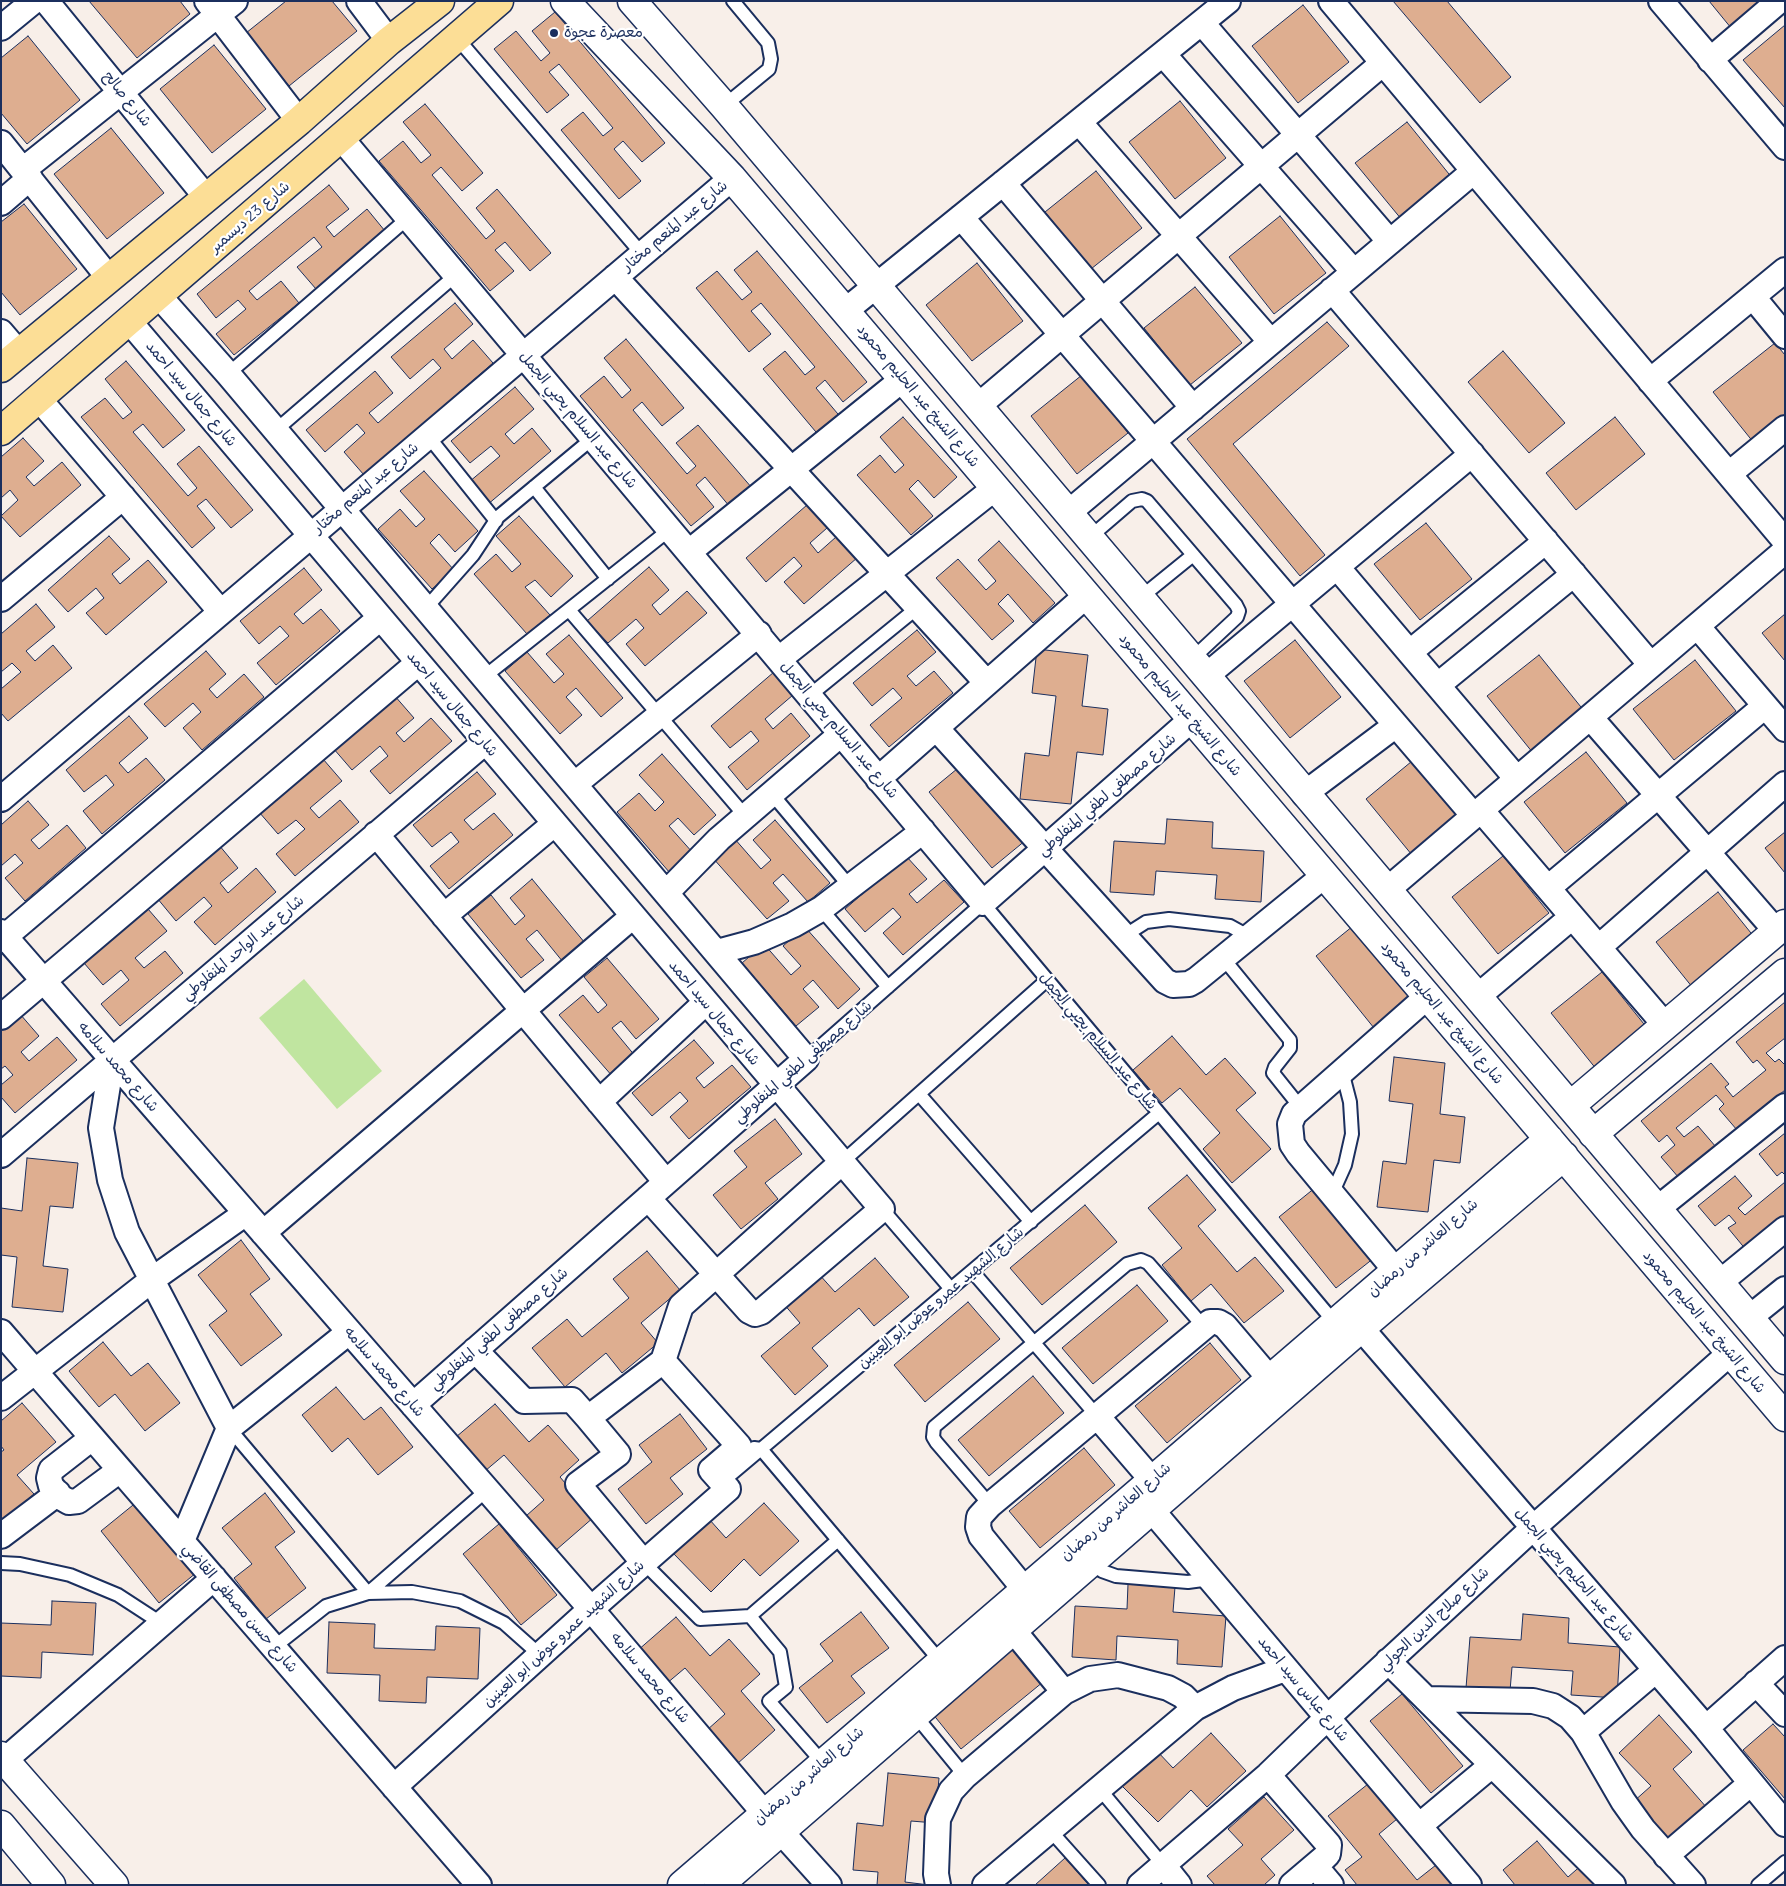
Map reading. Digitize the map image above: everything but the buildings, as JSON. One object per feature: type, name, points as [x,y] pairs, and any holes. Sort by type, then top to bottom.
[{"type":"main road","points":[[10,361],[299,121],[389,41],[440,1]]},
{"type":"main road","name":"شارع 23 ديسمبر","points":[[1,431],[499,1]]},
{"type":"street","points":[[1,28],[34,1]]},
{"type":"street","name":"شارع صالح","points":[[46,1],[206,197]]},
{"type":"street","points":[[359,1],[389,41]]},
{"type":"street","name":"شارع الشيخ عبد الحليم محمود","points":[[565,1],[732,178],[1557,1148],[1729,1354],[1785,1417]]},
{"type":"street","points":[[632,1],[724,106],[1304,794],[1785,1360]]},
{"type":"street","points":[[845,311],[1228,1]]},
{"type":"street","points":[[1331,1],[1785,541]]},
{"type":"street","points":[[1661,1],[1710,60],[1783,141]]},
{"type":"street","points":[[1710,60],[1780,1]]},
{"type":"street","points":[[1,203],[27,174],[220,6],[299,121]]},
{"type":"street","points":[[1202,23],[1390,242]]},
{"type":"street","points":[[1163,54],[1354,272]]},
{"type":"street","points":[[978,406],[1383,63]]},
{"type":"street","points":[[1079,122],[1271,342]]},
{"type":"street","name":"شارع عبد السلام يحيي الجمل","points":[[341,138],[983,903]]},
{"type":"street","points":[[1,143],[110,278]]},
{"type":"street","points":[[1068,513],[1474,171]]},
{"type":"street","name":"شارع عبد المنعم مختار","points":[[1,799],[732,178]]},
{"type":"street","points":[[1003,183],[1193,408]]},
{"type":"street","points":[[961,217],[1396,725],[1548,888],[1666,1025]]},
{"type":"street","points":[[1650,381],[1785,270]]},
{"type":"street","points":[[615,277],[987,683]]},
{"type":"street","points":[[1332,290],[1651,665]]},
{"type":"street","points":[[159,296],[276,430],[806,1059]]},
{"type":"street","points":[[1753,297],[1785,336]]},
{"type":"street","name":"شارع جمال سيد احمد","points":[[129,321],[841,1163],[882,1209]]},
{"type":"street","points":[[1,332],[10,361]]},
{"type":"street","points":[[689,552],[903,379]]},
{"type":"street","points":[[39,399],[221,612]]},
{"type":"street","points":[[1729,474],[1785,428]]},
{"type":"street","points":[[1199,668],[1293,604],[1472,454]]},
{"type":"street","points":[[779,659],[995,488]]},
{"type":"street","points":[[1,599],[123,497]]},
{"type":"street","points":[[1410,652],[1546,541]]},
{"type":"street","points":[[1387,890],[1785,551]]},
{"type":"street","points":[[1337,567],[1517,779]]},
{"type":"street","points":[[1438,685],[1574,574]]},
{"type":"street","points":[[878,779],[1087,595]]},
{"type":"street","points":[[2,936],[380,618]]},
{"type":"street","points":[[1697,626],[1785,729]]},
{"type":"street","points":[[575,784],[759,634]]},
{"type":"street","points":[[1,1017],[418,663]]},
{"type":"street","points":[[1548,888],[1765,706]]},
{"type":"street","points":[[1570,1106],[1780,928],[1707,852],[1590,717]]},
{"type":"street","name":"شارع مصطفى لطفي المنفلوطي","points":[[983,903],[1192,719]]},
{"type":"street","points":[[1275,816],[1396,725]]},
{"type":"street","points":[[936,728],[1165,981],[1173,985],[1189,984],[1325,875]]},
{"type":"street","points":[[666,893],[719,840],[841,734]]},
{"type":"street","name":"شارع عبد الواحد المنفلوطي","points":[[1,1155],[485,742]]},
{"type":"street","points":[[1599,948],[1785,784]]},
{"type":"street","points":[[444,916],[554,824]]},
{"type":"street","points":[[716,952],[754,942],[793,925],[821,909],[851,888],[922,831]]},
{"type":"street","points":[[376,834],[666,1182]]},
{"type":"street","points":[[263,1233],[632,916]]},
{"type":"street","points":[[1477,997],[1572,917]]},
{"type":"street","name":"شارع محمد سلامه","points":[[2,936],[44,981],[487,1490],[773,1823],[829,1885]]},
{"type":"street","points":[[1593,1134],[1785,973]]},
{"type":"street","points":[[1396,1271],[1292,1144],[1290,1124],[1294,1114],[1428,996]]},
{"type":"street","points":[[599,1102],[706,1003]]},
{"type":"street","name":"شارع مصطفى لطفي المنفلوطي","points":[[413,1405],[806,1059]]},
{"type":"street","points":[[112,1060],[101,1128],[110,1180],[127,1232],[229,1428]]},
{"type":"street","points":[[1657,1209],[1785,1106]]},
{"type":"street","name":"شارع العاشر من رمضان","points":[[682,1885],[773,1823],[915,1715],[1090,1563],[1147,1494],[1270,1379],[1396,1271],[1557,1148]]},
{"type":"street","name":"شارع العاشر من رمضان","points":[[719,1885],[824,1763],[1025,1590],[1361,1328],[1557,1148]]},
{"type":"street","points":[[588,1418],[663,1361],[682,1306],[841,1163]]},
{"type":"street","points":[[648,1198],[749,1311],[755,1314],[761,1312],[882,1209]]},
{"type":"street","points":[[1,1398],[34,1370],[153,1279],[246,1214]]},
{"type":"street","points":[[1719,1282],[1785,1229]]},
{"type":"street","points":[[1749,1318],[1785,1289]]},
{"type":"street","points":[[1025,1590],[981,1536],[978,1527],[979,1517],[990,1505],[1210,1322],[1218,1322],[1225,1326],[1270,1379]]},
{"type":"street","name":"شارع عبد الحليم يحيي الجمل","points":[[1361,1328],[1706,1728],[1785,1824]]},
{"type":"street","name":"شارع حسن مصطفى القاضي","points":[[1,1332],[478,1885]]},
{"type":"street","points":[[182,1541],[229,1428],[349,1332]]},
{"type":"street","points":[[475,1350],[524,1401],[572,1400],[618,1454],[578,1484],[644,1563]]},
{"type":"street","name":"شارع صلاح الدين الجولي","points":[[1140,1885],[1268,1775],[1388,1661],[1729,1354]]},
{"type":"street","points":[[663,1361],[750,1448]]},
{"type":"street","name":"شارع عباس سيد احمد","points":[[1096,1416],[1147,1494],[1210,1579],[1469,1885]]},
{"type":"street","points":[[92,1438],[51,1470],[49,1478],[51,1486],[70,1502],[78,1501],[120,1470]]},
{"type":"street","name":"شارع الشهيد عمرو عوض ابو العينين","points":[[394,1787],[590,1609],[728,1489],[711,1470],[750,1448]]},
{"type":"street","points":[[1,1536],[58,1493]]},
{"type":"street","points":[[114,1885],[3,1758],[214,1578]]},
{"type":"street","points":[[1013,1630],[1064,1692]]},
{"type":"street","points":[[1706,1728],[1785,1658]]},
{"type":"street","points":[[1388,1661],[1613,1885]]},
{"type":"street","points":[[986,1885],[1098,1787],[1195,1708],[1233,1688],[1285,1669]]},
{"type":"street","points":[[1583,1732],[1656,1670]]},
{"type":"street","points":[[938,1885],[936,1874],[938,1819],[951,1791],[965,1776],[1064,1692],[1090,1679],[1118,1675],[1168,1688],[1183,1696],[1195,1708]]},
{"type":"street","points":[[1756,1683],[1785,1714]]},
{"type":"street","points":[[1426,1699],[1533,1701],[1553,1706],[1570,1717],[1583,1732],[1623,1801],[1666,1856],[1693,1885]]},
{"type":"street","points":[[1419,1826],[1492,1765]]},
{"type":"street","points":[[1268,1775],[1327,1841],[1328,1854],[1292,1885]]},
{"type":"street","points":[[1666,1856],[1751,1783]]},
{"type":"street","points":[[1,1825],[51,1885]]},
{"type":"street","points":[[1163,1865],[1179,1885]]},
{"type":"street","points":[[1315,1866],[1331,1885]]},
{"type":"lane","points":[[724,106],[769,69],[771,59],[768,43],[733,1]]},
{"type":"lane","points":[[457,38],[642,254]]},
{"type":"lane","points":[[228,374],[408,218]]},
{"type":"lane","points":[[276,430],[456,275]]},
{"type":"lane","points":[[428,436],[496,522]]},
{"type":"lane","points":[[426,608],[474,555],[496,522],[534,486],[593,438]]},
{"type":"lane","points":[[534,486],[608,578]]},
{"type":"lane","points":[[1090,538],[1132,501],[1142,498],[1147,501],[1236,605],[1239,611],[1237,617],[1199,668]]},
{"type":"lane","points":[[484,677],[669,530]]},
{"type":"lane","points":[[1140,598],[1193,555]]},
{"type":"lane","points":[[809,696],[917,608]]},
{"type":"lane","points":[[569,610],[746,816]]},
{"type":"lane","points":[[772,794],[851,888]]},
{"type":"lane","name":"شارع عبد السلام يحيي الجمل","points":[[983,903],[1335,1323]]},
{"type":"lane","name":"شارع مصطفى لطفي المنفلوطي","points":[[806,1059],[983,903]]},
{"type":"lane","points":[[821,909],[888,987]]},
{"type":"lane","points":[[1124,936],[1146,922],[1169,919],[1230,926],[1250,937]]},
{"type":"lane","points":[[1223,958],[1290,1040],[1290,1048],[1275,1067],[1273,1073],[1301,1108]]},
{"type":"lane","points":[[841,1163],[1047,980]]},
{"type":"lane","points":[[1332,1194],[1345,1165],[1352,1134],[1350,1102],[1342,1071]]},
{"type":"lane","points":[[919,1094],[1031,1222]]},
{"type":"lane","name":"شارع الشهيد عمرو عوض ابو العينين","points":[[750,1448],[951,1289],[1159,1113]]},
{"type":"lane","points":[[882,1209],[951,1289]]},
{"type":"lane","points":[[990,1505],[936,1442],[932,1432],[934,1427],[1034,1343],[1134,1260],[1148,1263],[1204,1327]]},
{"type":"lane","points":[[972,1271],[1096,1416]]},
{"type":"lane","points":[[229,1428],[368,1593]]},
{"type":"lane","points":[[750,1448],[838,1540],[942,1662]]},
{"type":"lane","points":[[368,1593],[487,1490]]},
{"type":"lane","points":[[644,1563],[700,1619],[750,1616],[838,1540]]},
{"type":"lane","points":[[1,1563],[20,1564],[70,1576],[118,1595],[161,1623]]},
{"type":"lane","points":[[1090,1563],[1102,1571],[1116,1576],[1188,1582],[1210,1579]]},
{"type":"lane","points":[[274,1648],[326,1606],[368,1593],[412,1592],[460,1601],[504,1623],[540,1655]]},
{"type":"lane","points":[[750,1616],[780,1652],[786,1687],[769,1701],[824,1763]]},
{"type":"lane","points":[[915,1715],[965,1776]]},
{"type":"lane","points":[[1098,1787],[1163,1865]]},
{"type":"lane","points":[[1049,1829],[1099,1885]]},
{"type":"lane","points":[[1758,1885],[1785,1862]]},
{"type":"green space","points":[[304,979],[382,1071],[337,1109],[259,1018]]},
{"type":"place","name":"معصرة عجوة","points":[[554,33]]}]
